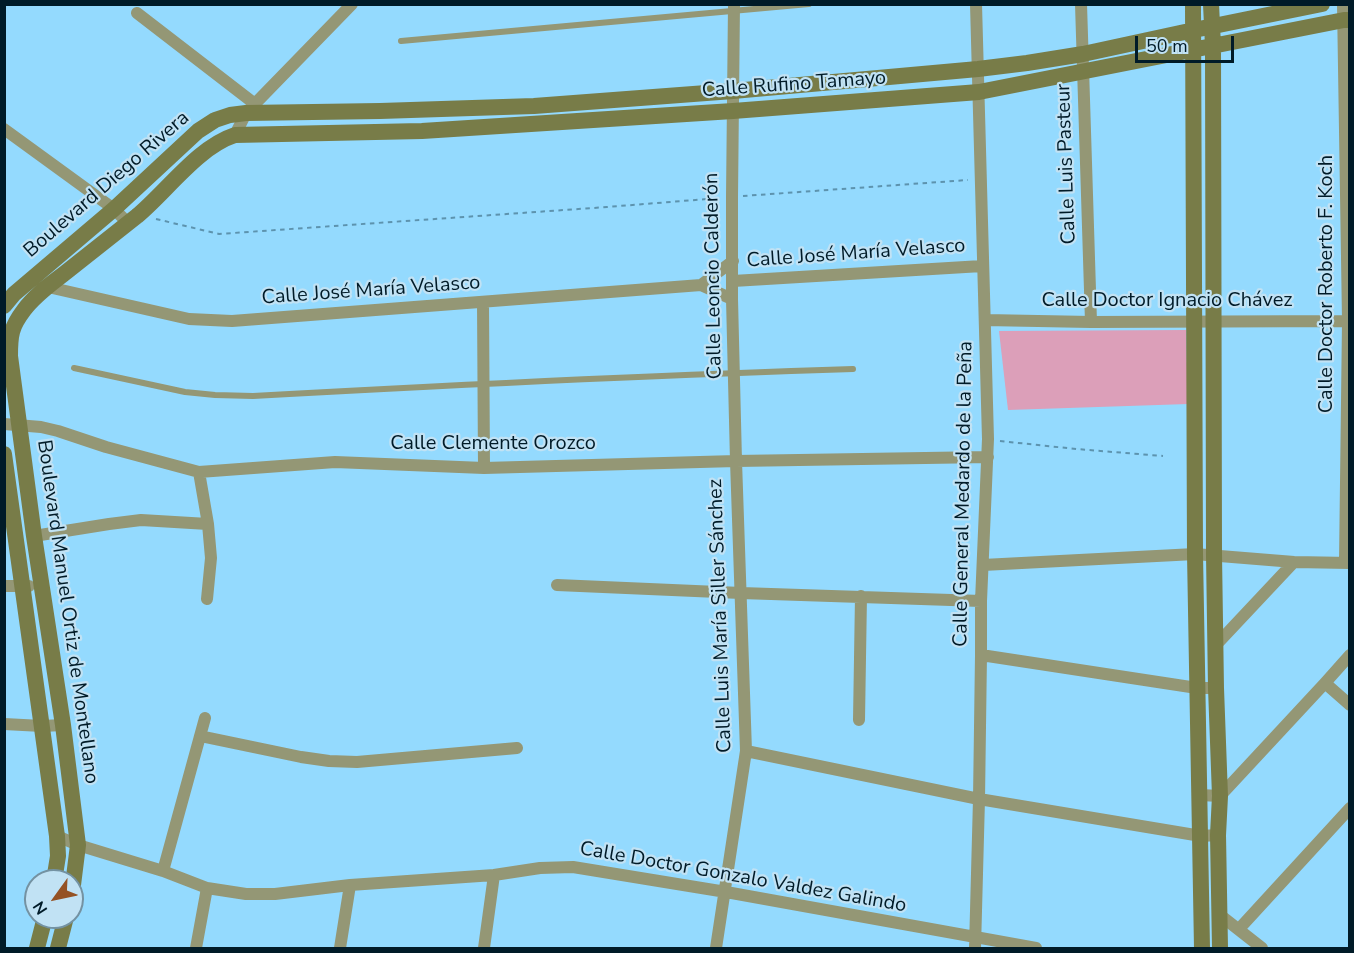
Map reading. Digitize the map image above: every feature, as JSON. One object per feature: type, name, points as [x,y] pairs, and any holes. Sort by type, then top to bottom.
[{"type":"street","points":[[235,135],[251,109],[352,4]]},
{"type":"street","name":"Calle General Medardo de la Peña","points":[[975,943],[981,601],[988,457],[976,4]]},
{"type":"street","name":"Calle Luis Pasteur","points":[[1081,4],[1091,322]]},
{"type":"street","points":[[1193,4],[1195,554],[1200,795],[1209,836],[1220,915],[1220,948]]},
{"type":"street","points":[[1202,948],[1209,836],[1220,796],[1214,555],[1211,4]]},
{"type":"street","name":"Calle Rufino Tamayo","points":[[251,109],[380,111],[534,106],[978,69],[1083,54],[1322,4]]},
{"type":"street","name":"Calle Leoncio Calderón","points":[[735,8],[732,299],[736,461]]},
{"type":"street","points":[[137,13],[251,109]]},
{"type":"street","name":"Calle Rufino Tamayo","points":[[235,135],[422,131],[979,92],[1212,46],[1346,15]]},
{"type":"street","name":"Calle Doctor Roberto F. Koch","points":[[1346,15],[1349,321],[1348,563]]},
{"type":"street","name":"Boulevard Diego Rivera","points":[[4,306],[14,294],[114,209],[198,131],[215,120],[251,109]]},
{"type":"street","points":[[4,129],[114,209],[133,219]]},
{"type":"street","name":"Boulevard Diego Rivera","points":[[7,335],[26,307],[48,286],[133,219],[210,148],[223,139],[235,135]]},
{"type":"street","name":"Calle José María Velasco","points":[[701,285],[732,261]]},
{"type":"street","name":"Calle José María Velasco","points":[[733,281],[982,266]]},
{"type":"street","name":"Calle José María Velasco","points":[[48,286],[189,319],[232,321],[701,285],[732,299]]},
{"type":"street","points":[[483,302],[484,468]]},
{"type":"street","name":"Calle Doctor Ignacio Chávez","points":[[985,320],[1349,321]]},
{"type":"street","name":"Boulevard Manuel Ortiz de Montellano","points":[[7,335],[10,356],[12,424],[34,536],[63,725],[78,845],[76,869]]},
{"type":"street","name":"Calle Clemente Orozco","points":[[12,424],[58,431],[106,447],[199,472],[334,462],[484,468],[988,457]]},
{"type":"street","name":"Boulevard Manuel Ortiz de Montellano","points":[[4,454],[57,836],[56,869]]},
{"type":"street","name":"Calle Luis María Siller Sánchez","points":[[716,948],[747,751],[736,461]]},
{"type":"street","points":[[199,472],[211,558],[207,599]]},
{"type":"street","points":[[34,536],[141,520],[208,524]]},
{"type":"street","points":[[983,565],[1195,554],[1294,562],[1348,563]]},
{"type":"street","points":[[1216,645],[1294,562]]},
{"type":"street","points":[[557,585],[981,601]]},
{"type":"street","points":[[4,586],[42,586]]},
{"type":"street","points":[[859,720],[861,596]]},
{"type":"street","points":[[981,655],[1197,688],[1216,688]]},
{"type":"street","points":[[1200,795],[1220,796],[1350,655]]},
{"type":"street","points":[[1325,683],[1350,705]]},
{"type":"street","points":[[163,871],[205,718]]},
{"type":"street","points":[[4,724],[63,725]]},
{"type":"street","points":[[200,736],[329,761],[357,762],[517,748]]},
{"type":"street","points":[[747,751],[979,799],[1209,836]]},
{"type":"street","points":[[1239,930],[1350,808]]},
{"type":"street","name":"Calle Doctor Gonzalo Valdez Galindo","points":[[57,836],[78,845],[225,892],[275,894],[350,885],[573,867],[726,892],[975,943],[1036,948]]},
{"type":"street","points":[[484,948],[494,875]]},
{"type":"street","points":[[340,948],[350,885]]},
{"type":"street","points":[[196,948],[207,888]]},
{"type":"street","points":[[1220,915],[1262,948]]},
{"type":"street","points":[[37,948],[42,929]]},
{"type":"street","points":[[58,948],[63,929]]},
{"type":"lane","points":[[401,41],[735,8],[809,4]]},
{"type":"lane","points":[[74,369],[185,392],[253,396],[484,383],[853,369]]},
{"type":"path","points":[[133,219],[219,234],[980,179]]},
{"type":"path","points":[[988,439],[1163,456]]},
{"type":"shaded area","points":[[1186,330],[1188,404],[1008,410],[999,331]]}]
